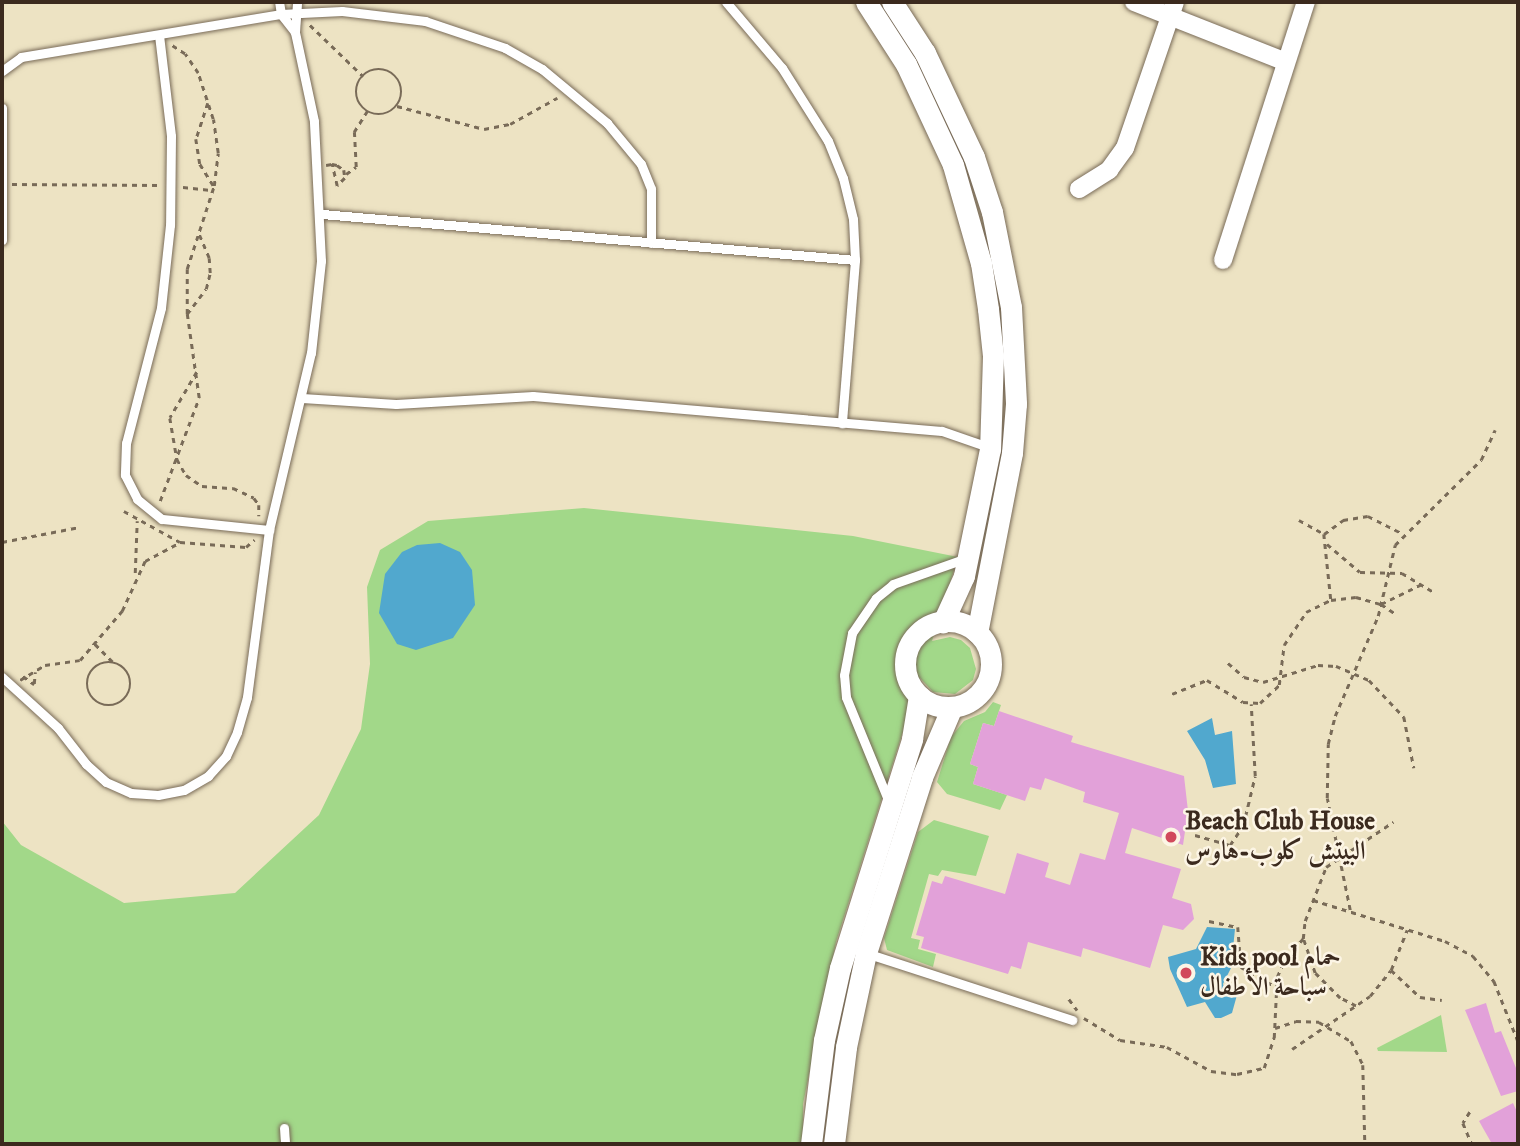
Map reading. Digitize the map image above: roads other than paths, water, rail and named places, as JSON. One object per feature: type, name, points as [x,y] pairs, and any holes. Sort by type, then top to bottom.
[{"type":"street","points":[[866,2],[931,113],[970,218],[981,263],[993,356],[990,449],[969,558],[943,622]]},
{"type":"street","points":[[892,2],[936,73],[974,157],[998,235],[1011,307],[1016,404],[1012,453],[977,633]]},
{"type":"street","points":[[1134,2],[1172,10],[1284,61]]},
{"type":"street","points":[[1223,260],[1284,61],[1306,2]]},
{"type":"street","points":[[1079,189],[1110,170],[1125,148],[1172,10]]},
{"type":"street","points":[[943,622],[967,626],[977,633],[990,662],[986,683],[972,699],[952,707],[919,696],[907,678],[908,646],[922,630],[943,622]]},
{"type":"street","points":[[811,1144],[839,968],[916,725],[919,696]]},
{"type":"street","points":[[835,1144],[846,1047],[866,953],[922,777],[952,707]]},
{"type":"lane","points":[[279,2],[281,14],[295,32]]},
{"type":"lane","points":[[726,2],[782,68],[828,141],[853,219],[855,260],[842,423]]},
{"type":"lane","points":[[2,677],[15,687],[106,782],[131,793],[158,795],[184,790],[208,776],[226,756],[247,697],[269,530],[302,398],[318,307],[322,214],[319,166],[295,32],[298,7]]},
{"type":"lane","points":[[2,71],[21,57],[160,40],[281,14],[298,7],[425,20],[505,48],[576,95],[641,164],[651,189],[650,243]]},
{"type":"lane","points":[[160,40],[172,185],[161,308],[126,443],[125,475],[137,499],[162,519],[269,530]]},
{"type":"lane","points":[[2,108],[5,184],[2,240]]},
{"type":"lane","points":[[322,214],[855,260]]},
{"type":"lane","points":[[302,398],[396,404],[533,396],[958,434],[990,449]]},
{"type":"lane","points":[[890,804],[846,697],[844,675],[852,633],[862,614],[893,584],[969,558]]},
{"type":"lane","points":[[866,953],[1072,1020]]},
{"type":"lane","points":[[284,1128],[285,1144]]},
{"type":"water","points":[[440,543],[460,552],[472,570],[475,605],[453,638],[416,650],[397,644],[379,613],[385,574],[402,552],[417,545]]},
{"type":"water","points":[[1212,718],[1215,735],[1232,731],[1236,784],[1213,788],[1205,760],[1187,731]]},
{"type":"water","name":"Kids pool حمام سباحة الأطفال","points":[[1207,927],[1235,929],[1231,968],[1223,984],[1227,994],[1237,995],[1232,1013],[1221,1018],[1215,1018],[1205,1002],[1187,1007],[1170,969],[1168,957],[1196,949]]},
{"type":"place","name":"Beach Club House البيتش كلوب-هاوس","points":[[1171,837]]},
{"type":"place","name":"Kids pool حمام سباحة الأطفال","points":[[1186,973]]}]
